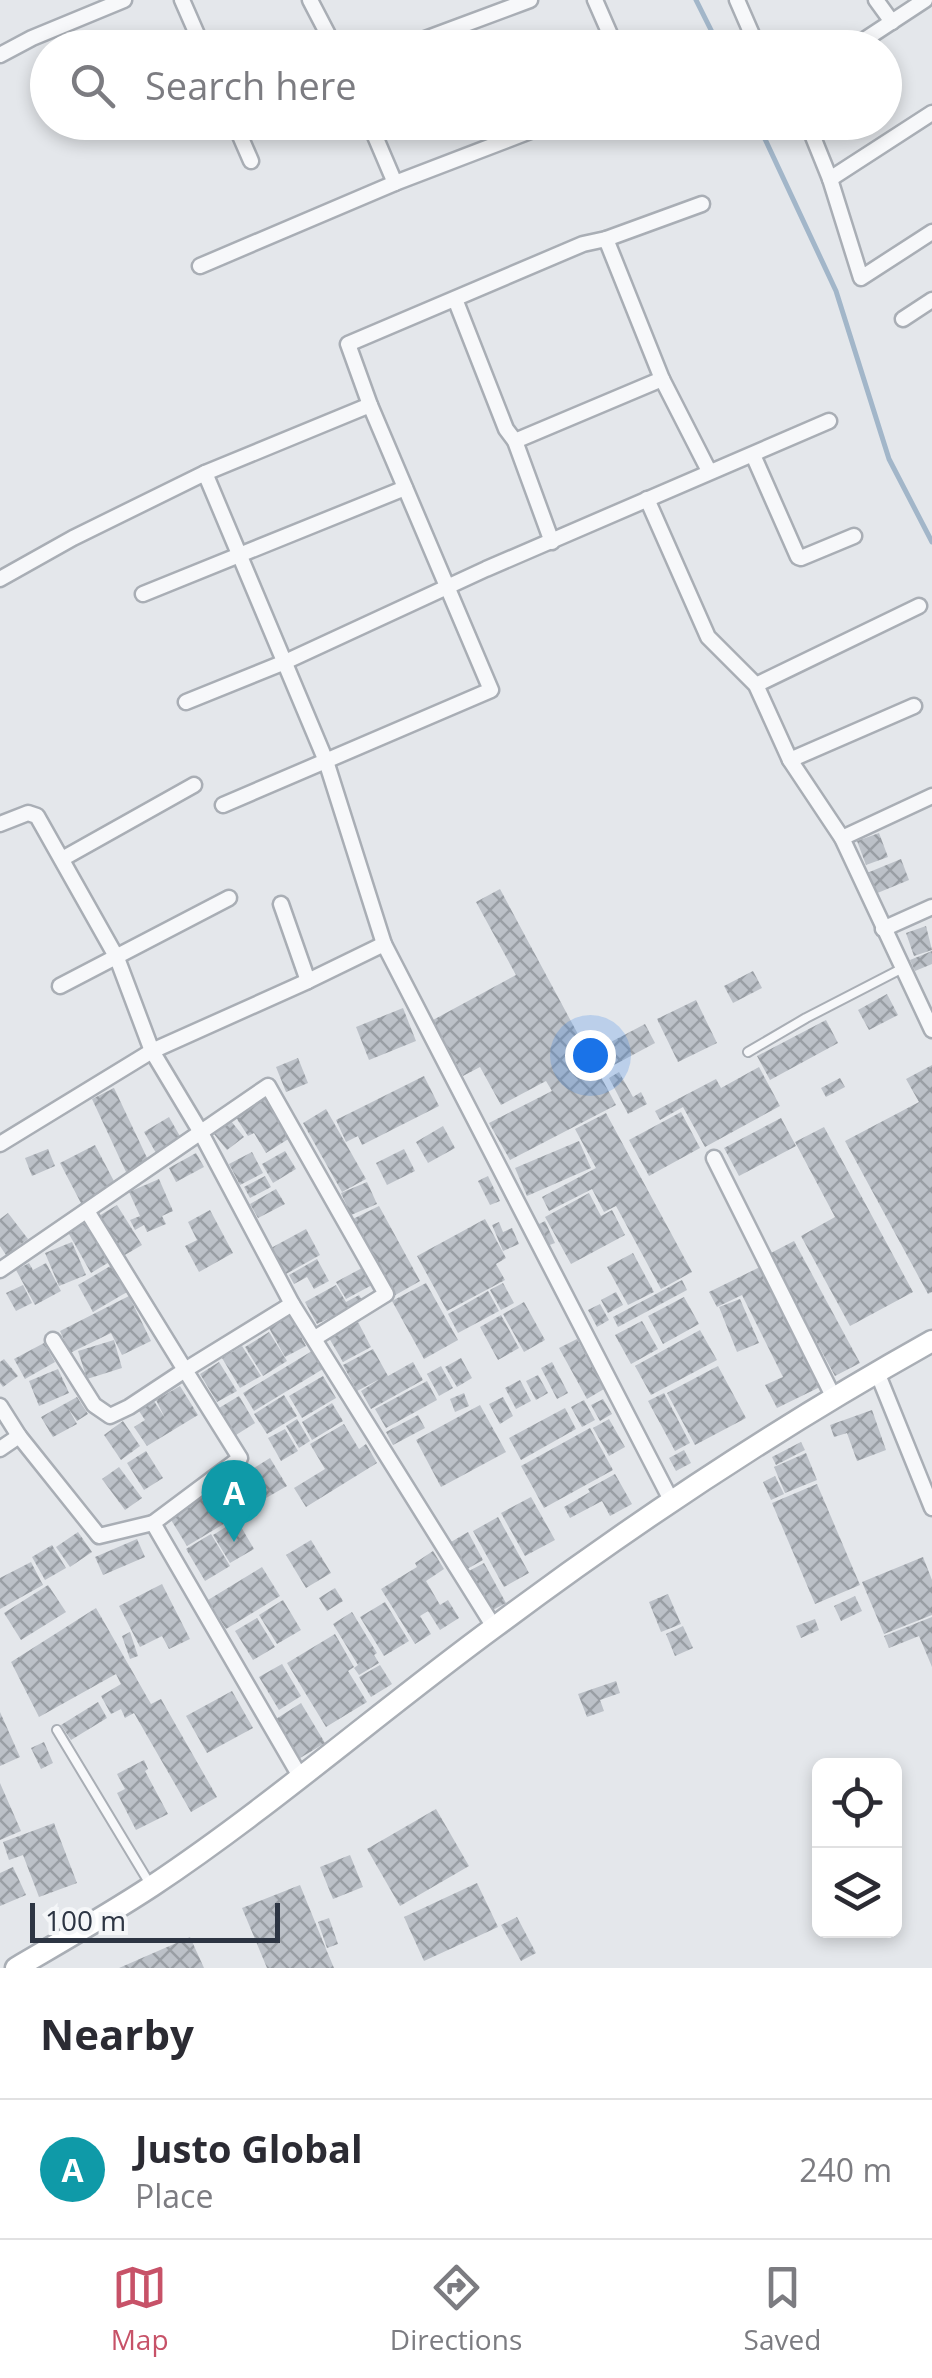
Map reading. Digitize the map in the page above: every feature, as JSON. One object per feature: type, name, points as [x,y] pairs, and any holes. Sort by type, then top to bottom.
[{"type":"street","points":[[51,30],[124,0]]},
{"type":"street","points":[[182,0],[194,30]]},
{"type":"street","points":[[310,0],[326,30]]},
{"type":"street","points":[[449,30],[530,0]]},
{"type":"street","points":[[595,0],[608,30]]},
{"type":"street","points":[[737,0],[749,30]]},
{"type":"street","points":[[876,0],[892,22]]},
{"type":"street","points":[[880,30],[926,0]]},
{"type":"street","points":[[0,55],[30,39]]},
{"type":"street","points":[[902,132],[932,113]]},
{"type":"street","points":[[242,140],[251,161]]},
{"type":"street","points":[[377,140],[395,183]]},
{"type":"street","points":[[200,266],[507,140]]},
{"type":"street","points":[[814,140],[861,278],[932,232]]},
{"type":"street","points":[[830,179],[890,140]]},
{"type":"street","points":[[222,805],[491,690],[348,344],[584,244],[702,204]]},
{"type":"street","points":[[606,239],[662,379],[709,472]]},
{"type":"street","points":[[454,299],[506,429],[515,441],[552,542]]},
{"type":"street","points":[[902,319],[932,300]]},
{"type":"street","points":[[515,441],[662,379]]},
{"type":"street","points":[[0,579],[73,538],[205,474],[370,405]]},
{"type":"street","points":[[186,702],[285,662],[446,587],[828,421]]},
{"type":"street","points":[[752,455],[798,557],[854,536]]},
{"type":"street","points":[[205,474],[326,761],[384,944],[671,1500]]},
{"type":"street","points":[[143,594],[406,488]]},
{"type":"street","points":[[647,499],[708,637],[756,685],[790,760],[842,838],[931,1027]]},
{"type":"street","points":[[756,685],[919,606]]},
{"type":"street","points":[[790,760],[914,706]]},
{"type":"street","points":[[62,860],[194,785]]},
{"type":"street","points":[[842,838],[932,796]]},
{"type":"street","points":[[0,824],[28,813],[37,816],[117,958],[152,1051],[200,1131],[292,1304],[494,1627]]},
{"type":"street","points":[[60,986],[229,898]]},
{"type":"street","points":[[282,904],[308,981]]},
{"type":"street","points":[[883,929],[932,907]]},
{"type":"street","points":[[0,1144],[152,1051],[384,944]]},
{"type":"street","points":[[0,1270],[268,1086],[386,1294],[315,1338]]},
{"type":"street","points":[[714,1158],[834,1398]]},
{"type":"street","points":[[0,1406],[19,1436],[99,1536],[152,1522],[240,1458],[87,1211]]},
{"type":"street","points":[[53,1340],[94,1406],[110,1416],[292,1304]]},
{"type":"street","points":[[16,1968],[152,1886],[301,1778],[494,1627],[671,1500],[932,1342]]},
{"type":"street","points":[[877,1372],[932,1508]]},
{"type":"street","points":[[0,1449],[19,1436]]},
{"type":"street","points":[[152,1522],[301,1778]]},
{"type":"lane","points":[[748,1052],[901,968]]},
{"type":"lane","points":[[57,1730],[152,1886]]},
{"type":"building","points":[[879,833],[888,857],[866,865],[857,841]]},
{"type":"building","points":[[901,859],[909,880],[875,894],[867,873]]},
{"type":"building","points":[[500,889],[616,1105],[510,1160],[489,1123],[552,1091],[546,1081],[501,1105],[480,1067],[463,1076],[433,1020],[516,975],[476,902]]},
{"type":"building","points":[[926,926],[932,950],[914,956],[906,933]]},
{"type":"building","points":[[932,951],[932,964],[915,971],[910,960]]},
{"type":"building","points":[[753,971],[762,988],[733,1003],[724,986]]},
{"type":"building","points":[[887,994],[898,1015],[869,1030],[858,1010]]},
{"type":"building","points":[[696,1000],[717,1043],[678,1062],[657,1019]]},
{"type":"building","points":[[403,1008],[416,1041],[369,1060],[356,1027]]},
{"type":"building","points":[[826,1020],[838,1043],[770,1080],[757,1056]]},
{"type":"building","points":[[645,1024],[655,1043],[601,1072],[590,1053]]},
{"type":"building","points":[[298,1058],[308,1083],[286,1092],[276,1067]]},
{"type":"building","points":[[932,1065],[932,1292],[928,1294],[845,1141],[919,1102],[906,1079]]},
{"type":"building","points":[[759,1067],[780,1106],[705,1147],[683,1107],[660,1120],[655,1111],[716,1079],[721,1088]]},
{"type":"building","points":[[619,1072],[633,1097],[641,1092],[647,1104],[628,1114],[609,1078]]},
{"type":"building","points":[[424,1076],[439,1106],[362,1145],[358,1136],[346,1142],[336,1120]]},
{"type":"building","points":[[840,1078],[845,1087],[826,1097],[821,1088]]},
{"type":"building","points":[[114,1088],[149,1162],[126,1172],[92,1099]]},
{"type":"building","points":[[264,1094],[290,1138],[266,1153],[254,1133],[248,1136],[233,1113]]},
{"type":"building","points":[[326,1109],[366,1179],[342,1192],[303,1123]]},
{"type":"building","points":[[681,1112],[700,1148],[649,1176],[629,1140]]},
{"type":"building","points":[[606,1113],[692,1272],[661,1289],[616,1206],[604,1212],[592,1189],[549,1211],[542,1197],[596,1168],[575,1129]]},
{"type":"building","points":[[169,1117],[181,1138],[156,1153],[144,1132]]},
{"type":"building","points":[[781,1118],[796,1146],[739,1176],[724,1148]]},
{"type":"building","points":[[231,1121],[244,1137],[227,1150],[214,1134]]},
{"type":"building","points":[[443,1126],[455,1148],[428,1163],[416,1142]]},
{"type":"building","points":[[824,1127],[913,1292],[850,1326],[801,1236],[835,1217],[795,1142]]},
{"type":"building","points":[[579,1141],[591,1168],[527,1196],[515,1168]]},
{"type":"building","points":[[95,1145],[117,1187],[82,1205],[60,1163]]},
{"type":"building","points":[[48,1149],[55,1166],[32,1176],[25,1158]]},
{"type":"building","points":[[404,1149],[415,1171],[387,1185],[376,1163]]},
{"type":"building","points":[[285,1151],[296,1169],[273,1183],[262,1164]]},
{"type":"building","points":[[252,1152],[263,1173],[240,1185],[229,1164]]},
{"type":"building","points":[[196,1153],[204,1167],[176,1182],[169,1168]]},
{"type":"building","points":[[265,1176],[271,1187],[250,1198],[244,1187]]},
{"type":"building","points":[[488,1176],[500,1201],[490,1205],[478,1181]]},
{"type":"building","points":[[159,1179],[173,1211],[162,1216],[166,1224],[147,1232],[144,1225],[135,1230],[130,1220],[140,1216],[129,1192]]},
{"type":"building","points":[[367,1182],[377,1204],[351,1215],[341,1193]]},
{"type":"building","points":[[276,1189],[285,1204],[258,1218],[250,1204]]},
{"type":"building","points":[[589,1193],[601,1216],[612,1210],[625,1235],[571,1264],[545,1217]]},
{"type":"building","points":[[117,1205],[142,1245],[118,1259],[94,1219]]},
{"type":"building","points":[[379,1206],[420,1281],[392,1297],[353,1219]]},
{"type":"building","points":[[210,1210],[233,1253],[199,1272],[185,1246],[197,1240],[188,1222]]},
{"type":"building","points":[[8,1213],[28,1239],[6,1255],[0,1246],[0,1219]]},
{"type":"building","points":[[86,1216],[111,1261],[91,1273],[65,1227]]},
{"type":"building","points":[[485,1219],[506,1258],[496,1264],[505,1280],[447,1311],[417,1256]]},
{"type":"building","points":[[545,1221],[555,1243],[547,1246],[537,1225]]},
{"type":"building","points":[[499,1222],[503,1232],[512,1228],[519,1244],[503,1251],[492,1225]]},
{"type":"building","points":[[306,1229],[320,1255],[286,1274],[271,1248]]},
{"type":"building","points":[[794,1241],[860,1363],[835,1376],[769,1254]]},
{"type":"building","points":[[72,1242],[86,1275],[59,1286],[45,1253]]},
{"type":"building","points":[[633,1253],[654,1292],[628,1305],[607,1267]]},
{"type":"building","points":[[317,1259],[329,1281],[314,1289],[307,1277],[294,1284],[289,1275]]},
{"type":"building","points":[[29,1263],[33,1270],[46,1263],[61,1291],[35,1305],[16,1270]]},
{"type":"building","points":[[112,1265],[127,1292],[93,1312],[78,1285]]},
{"type":"building","points":[[762,1266],[822,1386],[777,1408],[765,1385],[783,1377],[742,1295],[717,1307],[709,1292]]},
{"type":"building","points":[[362,1268],[372,1285],[346,1299],[336,1282]]},
{"type":"building","points":[[682,1280],[687,1290],[618,1327],[613,1317]]},
{"type":"building","points":[[426,1283],[458,1340],[424,1359],[392,1301]]},
{"type":"building","points":[[503,1283],[514,1303],[501,1310],[490,1290]]},
{"type":"building","points":[[23,1285],[32,1303],[16,1311],[6,1293]]},
{"type":"building","points":[[336,1285],[346,1302],[359,1295],[363,1302],[317,1324],[305,1302]]},
{"type":"building","points":[[488,1291],[499,1311],[458,1333],[448,1314]]},
{"type":"building","points":[[616,1292],[623,1305],[608,1313],[601,1300]]},
{"type":"building","points":[[129,1296],[151,1341],[122,1355],[111,1333],[70,1353],[60,1331]]},
{"type":"building","points":[[684,1297],[699,1324],[663,1344],[648,1316]]},
{"type":"building","points":[[740,1299],[759,1343],[737,1352],[719,1307]]},
{"type":"building","points":[[524,1302],[545,1340],[524,1352],[503,1314]]},
{"type":"building","points":[[600,1304],[609,1320],[597,1327],[588,1310]]},
{"type":"building","points":[[501,1315],[519,1348],[498,1360],[480,1327]]},
{"type":"building","points":[[290,1316],[306,1346],[285,1357],[269,1328]]},
{"type":"building","points":[[642,1321],[658,1349],[631,1364],[615,1335]]},
{"type":"building","points":[[358,1322],[371,1347],[343,1362],[329,1338]]},
{"type":"building","points":[[700,1330],[717,1360],[651,1395],[635,1366]]},
{"type":"building","points":[[269,1332],[287,1361],[263,1376],[245,1347]]},
{"type":"building","points":[[577,1339],[604,1389],[587,1399],[559,1348]]},
{"type":"building","points":[[114,1340],[122,1368],[87,1379],[78,1351]]},
{"type":"building","points":[[44,1343],[55,1362],[25,1379],[14,1359]]},
{"type":"building","points":[[242,1346],[261,1376],[240,1388],[222,1358]]},
{"type":"building","points":[[373,1349],[388,1376],[413,1362],[423,1380],[371,1409],[361,1391],[380,1379],[357,1391],[343,1365]]},
{"type":"building","points":[[312,1351],[323,1369],[254,1411],[243,1393]]},
{"type":"building","points":[[461,1358],[472,1378],[457,1387],[445,1367]]},
{"type":"building","points":[[4,1359],[18,1376],[3,1387],[0,1362]]},
{"type":"building","points":[[219,1362],[237,1391],[217,1402],[200,1374]]},
{"type":"building","points":[[552,1362],[568,1393],[557,1399],[541,1368]]},
{"type":"building","points":[[441,1366],[453,1388],[439,1396],[427,1374]]},
{"type":"building","points":[[718,1366],[746,1418],[695,1445],[667,1393]]},
{"type":"building","points":[[58,1369],[69,1393],[39,1406],[29,1381]]},
{"type":"building","points":[[538,1375],[548,1393],[536,1400],[526,1381]]},
{"type":"building","points":[[323,1376],[336,1398],[302,1418],[289,1396]]},
{"type":"building","points":[[520,1380],[531,1401],[516,1409],[505,1388]]},
{"type":"building","points":[[427,1381],[437,1400],[386,1428],[375,1409]]},
{"type":"building","points":[[180,1386],[198,1415],[147,1446],[134,1427],[145,1420],[137,1408],[152,1398],[165,1418],[156,1400]]},
{"type":"building","points":[[464,1393],[469,1406],[455,1412],[450,1399]]},
{"type":"building","points":[[664,1393],[690,1443],[675,1451],[648,1401]]},
{"type":"building","points":[[284,1395],[297,1416],[267,1434],[254,1414]]},
{"type":"building","points":[[239,1396],[255,1423],[236,1435],[219,1408]]},
{"type":"building","points":[[77,1397],[88,1414],[77,1421],[68,1408],[77,1424],[53,1437],[41,1417]]},
{"type":"building","points":[[503,1397],[513,1416],[500,1424],[489,1404]]},
{"type":"building","points":[[603,1399],[612,1414],[600,1421],[591,1405]]},
{"type":"building","points":[[584,1400],[595,1420],[582,1427],[571,1407]]},
{"type":"building","points":[[332,1403],[343,1421],[312,1440],[302,1422]]},
{"type":"building","points":[[480,1405],[506,1452],[441,1487],[416,1440]]},
{"type":"building","points":[[565,1408],[576,1429],[521,1460],[509,1438]]},
{"type":"building","points":[[872,1410],[886,1450],[857,1461],[847,1433],[834,1437],[830,1425]]},
{"type":"building","points":[[418,1415],[425,1428],[393,1445],[386,1432]]},
{"type":"building","points":[[297,1419],[310,1441],[299,1448],[286,1426]]},
{"type":"building","points":[[609,1419],[625,1447],[609,1456],[593,1428]]},
{"type":"building","points":[[123,1421],[140,1446],[121,1460],[104,1435]]},
{"type":"building","points":[[344,1424],[359,1449],[366,1444],[377,1463],[306,1507],[294,1488],[325,1469],[310,1444]]},
{"type":"building","points":[[590,1428],[613,1470],[544,1508],[521,1466]]},
{"type":"building","points":[[285,1429],[298,1451],[281,1461],[268,1438]]},
{"type":"building","points":[[801,1442],[805,1450],[776,1465],[772,1457]]},
{"type":"building","points":[[684,1450],[691,1463],[676,1471],[669,1458]]},
{"type":"building","points":[[146,1451],[163,1478],[144,1490],[127,1463]]},
{"type":"building","points":[[806,1453],[817,1480],[785,1493],[774,1467]]},
{"type":"building","points":[[270,1458],[287,1486],[266,1498],[249,1471]]},
{"type":"building","points":[[119,1467],[142,1498],[125,1510],[102,1479]]},
{"type":"building","points":[[242,1469],[261,1501],[237,1516],[218,1484]]},
{"type":"building","points":[[615,1474],[632,1504],[610,1516],[602,1501],[570,1518],[564,1507]]},
{"type":"building","points":[[775,1476],[784,1494],[771,1500],[763,1482]]},
{"type":"building","points":[[817,1484],[860,1585],[815,1604],[772,1503]]},
{"type":"building","points":[[213,1487],[232,1519],[187,1546],[168,1515]]},
{"type":"building","points":[[531,1497],[555,1540],[525,1556],[501,1513]]},
{"type":"building","points":[[498,1517],[529,1573],[504,1587],[473,1531]]},
{"type":"building","points":[[237,1520],[254,1549],[230,1563],[213,1535]]},
{"type":"building","points":[[78,1532],[92,1552],[70,1567],[56,1547]]},
{"type":"building","points":[[468,1532],[483,1560],[467,1569],[451,1542]]},
{"type":"building","points":[[211,1534],[230,1566],[205,1581],[186,1549]]},
{"type":"building","points":[[137,1539],[145,1557],[103,1575],[95,1557]]},
{"type":"building","points":[[311,1540],[331,1573],[306,1588],[286,1555]]},
{"type":"building","points":[[52,1545],[66,1568],[45,1580],[32,1557]]},
{"type":"building","points":[[433,1551],[444,1569],[426,1581],[440,1605],[448,1600],[459,1618],[440,1630],[428,1611],[420,1616],[431,1634],[415,1644],[381,1589],[417,1567],[415,1563]]},
{"type":"building","points":[[923,1557],[932,1580],[932,1615],[884,1634],[862,1582]]},
{"type":"building","points":[[31,1562],[43,1585],[0,1609],[0,1578]]},
{"type":"building","points":[[484,1563],[506,1603],[491,1611],[469,1571]]},
{"type":"building","points":[[262,1567],[280,1596],[226,1629],[208,1600]]},
{"type":"building","points":[[162,1584],[190,1639],[169,1649],[162,1636],[140,1647],[119,1606]]},
{"type":"building","points":[[48,1585],[66,1612],[21,1640],[4,1613]]},
{"type":"building","points":[[335,1588],[343,1601],[327,1611],[319,1598]]},
{"type":"building","points":[[668,1594],[681,1624],[661,1632],[649,1602]]},
{"type":"building","points":[[855,1596],[862,1611],[841,1621],[834,1606]]},
{"type":"building","points":[[283,1600],[301,1630],[277,1644],[259,1615]]},
{"type":"building","points":[[385,1602],[409,1641],[384,1656],[360,1617]]},
{"type":"building","points":[[96,1608],[151,1704],[161,1699],[217,1797],[191,1812],[134,1713],[125,1718],[121,1709],[111,1714],[101,1696],[121,1684],[116,1674],[39,1717],[11,1662]]},
{"type":"building","points":[[352,1612],[379,1663],[359,1675],[354,1668],[358,1665],[333,1624]]},
{"type":"building","points":[[932,1617],[932,1667],[919,1636],[889,1648],[884,1636]]},
{"type":"building","points":[[257,1618],[275,1647],[253,1660],[235,1631]]},
{"type":"building","points":[[815,1619],[819,1630],[801,1638],[796,1626]]},
{"type":"building","points":[[683,1626],[693,1648],[675,1656],[666,1634]]},
{"type":"building","points":[[130,1632],[138,1656],[130,1659],[122,1636]]},
{"type":"building","points":[[335,1634],[354,1667],[348,1671],[367,1702],[326,1727],[287,1663]]},
{"type":"building","points":[[282,1664],[301,1696],[279,1710],[259,1677]]},
{"type":"building","points":[[380,1665],[392,1684],[371,1697],[359,1677]]},
{"type":"building","points":[[616,1681],[620,1693],[600,1700],[604,1711],[587,1717],[578,1694]]},
{"type":"building","points":[[232,1691],[253,1728],[207,1753],[186,1716]]},
{"type":"building","points":[[98,1702],[107,1718],[71,1740],[61,1725]]},
{"type":"building","points":[[301,1703],[325,1743],[300,1758],[276,1719]]},
{"type":"building","points":[[0,1712],[20,1757],[0,1766]]},
{"type":"building","points":[[44,1742],[53,1763],[41,1769],[31,1748]]},
{"type":"building","points":[[144,1760],[148,1769],[145,1771],[168,1814],[136,1830],[117,1793],[125,1789],[117,1774]]},
{"type":"building","points":[[0,1783],[21,1831],[0,1840]]},
{"type":"building","points":[[436,1809],[469,1866],[400,1906],[367,1849]]},
{"type":"building","points":[[54,1823],[77,1883],[39,1897],[23,1855],[9,1860],[3,1842]]},
{"type":"building","points":[[350,1855],[363,1887],[333,1899],[320,1867]]},
{"type":"building","points":[[13,1867],[26,1895],[0,1906],[0,1873]]},
{"type":"building","points":[[477,1883],[498,1927],[424,1961],[404,1917]]},
{"type":"building","points":[[300,1885],[334,1968],[267,1968],[242,1908]]},
{"type":"building","points":[[517,1917],[536,1953],[521,1961],[501,1925]]},
{"type":"building","points":[[329,1918],[338,1944],[327,1948],[318,1922]]},
{"type":"building","points":[[190,1937],[204,1968],[119,1968]]},
{"type":"waterway","points":[[696,0],[711,30]]},
{"type":"waterway","points":[[765,140],[836,291],[889,459],[932,542]]},
{"type":"place","name":"Justo Global","points":[[234,1542]]}]
